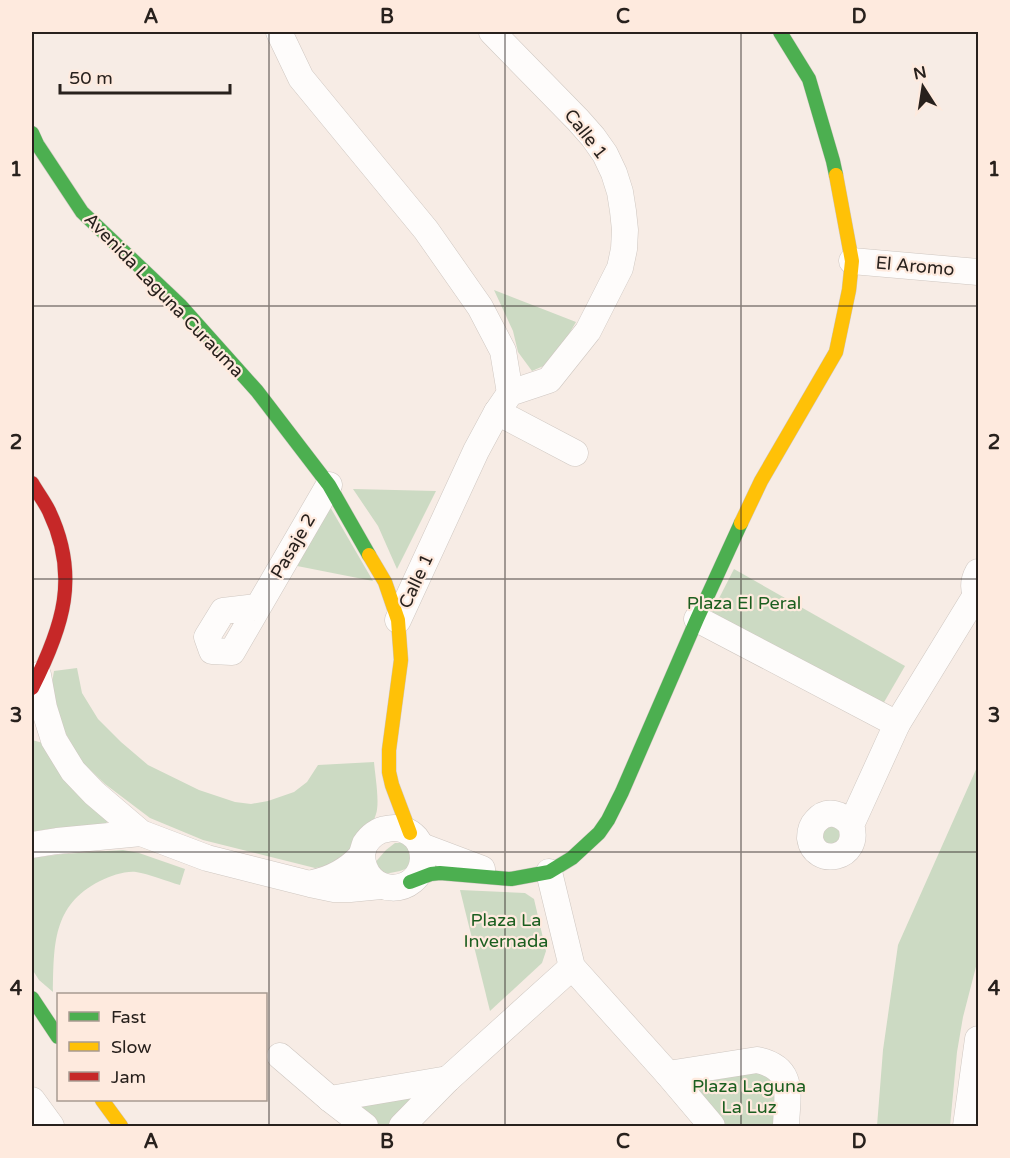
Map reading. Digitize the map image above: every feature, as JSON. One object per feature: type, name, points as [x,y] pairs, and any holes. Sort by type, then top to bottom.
[{"type":"street","points":[[279,32],[301,78],[426,230],[480,307],[503,351],[503,403],[575,453]]},
{"type":"street","name":"Calle 1","points":[[398,620],[476,451],[503,403],[549,380],[588,331],[620,268],[624,249],[625,230],[620,192],[605,154],[593,136],[492,32]]},
{"type":"street","points":[[32,483],[48,508],[62,544],[66,589],[57,633],[35,681],[44,708],[43,736],[94,793],[141,833],[207,858],[334,889],[401,887],[431,874],[440,873],[511,879],[549,872],[572,858],[587,845],[608,820],[761,481],[836,352],[849,290],[852,261],[833,161],[810,79],[780,32]]},
{"type":"street","name":"Avenida Laguna Curauma","points":[[32,133],[82,212],[180,305],[249,382],[328,485],[385,582],[398,620],[401,660],[389,750],[389,772],[392,785],[423,856],[422,866],[410,882]]},
{"type":"street","name":"El Aromo","points":[[852,261],[978,272]]},
{"type":"street","name":"Pasaje 2","points":[[257,607],[328,485]]},
{"type":"street","points":[[851,825],[897,724],[978,589]]},
{"type":"street","points":[[697,619],[897,724]]},
{"type":"street","name":"Avenida Laguna Curauma","points":[[383,829],[392,785]]},
{"type":"street","points":[[381,886],[366,873],[362,854],[364,846],[375,833],[392,828],[402,829],[415,840],[511,879]]},
{"type":"street","points":[[32,845],[141,833]]},
{"type":"street","points":[[310,884],[341,873],[362,854]]},
{"type":"street","points":[[549,872],[572,967],[712,1126]]},
{"type":"street","points":[[402,1126],[448,1079],[572,967]]},
{"type":"street","points":[[32,998],[57,1036]]},
{"type":"street","points":[[966,1126],[978,1039]]},
{"type":"street","points":[[280,1056],[365,1126]]},
{"type":"street","points":[[668,1074],[758,1060],[770,1063],[784,1074],[787,1086],[786,1126]]},
{"type":"street","points":[[330,1099],[448,1079]]},
{"type":"street","points":[[32,1100],[51,1126]]},
{"type":"street","points":[[103,1101],[121,1126]]},
{"type":"green space","points":[[494,290],[576,322],[548,364],[532,371],[518,352],[513,331]]},
{"type":"green space","points":[[353,489],[436,491],[397,569],[378,526]]},
{"type":"green space","points":[[326,500],[373,581],[292,565]]},
{"type":"green space","name":"Plaza El Peral","points":[[734,569],[905,666],[883,704],[711,614]]},
{"type":"green space","points":[[77,668],[82,693],[98,719],[148,765],[199,790],[235,802],[251,804],[294,792],[307,782],[318,765],[374,762],[378,803],[371,824],[346,856],[339,861],[315,868],[203,840],[150,818],[105,784],[81,761],[66,734],[54,706],[51,688],[54,671]]},
{"type":"green space","points":[[32,740],[43,743],[108,821],[104,825],[32,832]]},
{"type":"green space","points":[[978,765],[978,959],[963,1017],[957,1052],[950,1126],[877,1126],[883,1050],[898,945]]},
{"type":"green space","points":[[837,822],[845,841],[825,847],[819,830]]},
{"type":"green space","points":[[395,843],[404,843],[413,853],[408,868],[380,875],[372,866]]},
{"type":"green space","points":[[123,850],[139,853],[185,869],[180,885],[146,874],[131,872],[109,877],[84,891],[64,915],[59,928],[54,959],[53,992],[39,980],[32,969],[32,858]]},
{"type":"green space","name":"Plaza La Invernada","points":[[460,890],[525,893],[534,899],[546,951],[542,963],[490,1011]]},
{"type":"green space","name":"Plaza Laguna La Luz","points":[[760,1065],[775,1076],[779,1126],[724,1126],[689,1086],[690,1078]]},
{"type":"green space","points":[[410,1093],[417,1102],[389,1126],[380,1126],[353,1103]]},
{"type":"traffic: fast","points":[[780,32],[809,79],[836,175]]},
{"type":"traffic: fast","points":[[32,133],[82,212],[180,305],[257,391],[329,485],[369,555]]},
{"type":"traffic: fast","points":[[410,882],[440,873],[511,879],[549,872],[572,858],[599,833],[622,792],[741,523]]},
{"type":"traffic: fast","points":[[32,998],[57,1036]]},
{"type":"traffic: slow","points":[[741,523],[761,481],[836,352],[849,290],[852,261],[836,175]]},
{"type":"traffic: slow","points":[[369,555],[385,582],[398,620],[401,660],[389,750],[389,772],[410,833]]},
{"type":"traffic: slow","points":[[103,1101],[121,1126]]},
{"type":"traffic: jam","points":[[32,483],[49,511],[58,535],[64,558],[65,579],[64,601],[59,622],[52,644],[32,688]]}]
